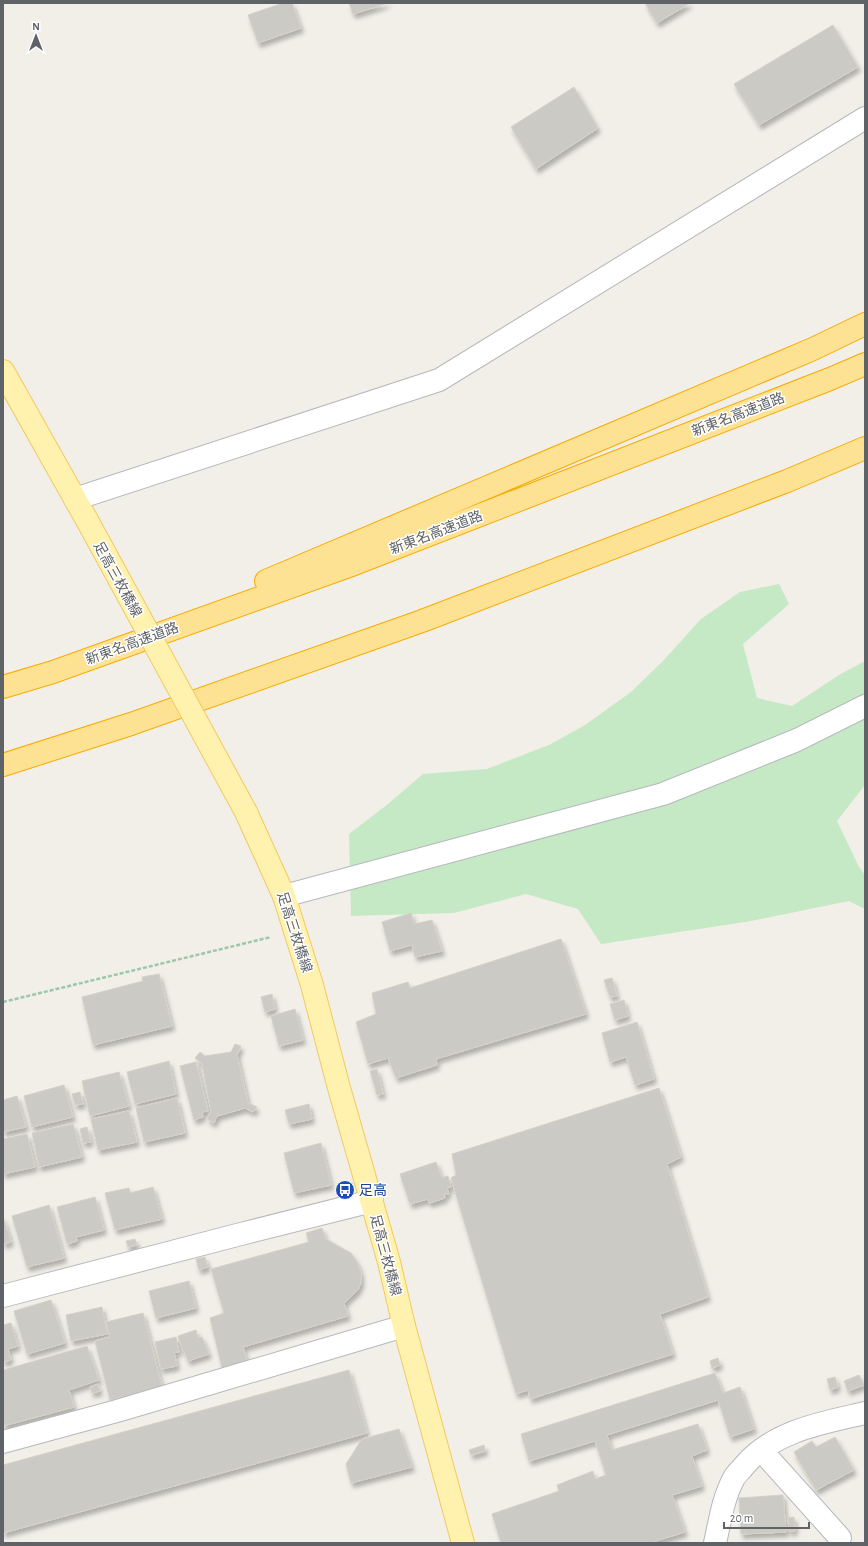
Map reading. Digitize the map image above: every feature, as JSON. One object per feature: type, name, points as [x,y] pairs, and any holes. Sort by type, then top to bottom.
[{"type":"highway","points":[[53,672],[813,349],[865,324]]},
{"type":"highway","name":"新東名高速道路","points":[[3,687],[53,672],[349,566],[865,364]]},
{"type":"highway","points":[[3,765],[131,724],[422,621],[787,481],[865,448]]},
{"type":"main road","name":"足高三枚橋線","points":[[3,371],[88,522],[246,812],[284,896],[312,985],[339,1088],[389,1262],[404,1326],[463,1543]]},
{"type":"street","points":[[75,499],[439,380],[865,118]]},
{"type":"street","points":[[284,896],[663,794],[797,740],[865,706]]},
{"type":"street","points":[[3,1296],[372,1201]]},
{"type":"street","points":[[3,1442],[117,1411],[404,1326]]},
{"type":"street","points":[[715,1543],[724,1502],[734,1478],[761,1450],[791,1432],[865,1413]]},
{"type":"street","points":[[761,1450],[840,1538]]},
{"type":"path","points":[[3,1002],[295,931]]},
{"type":"green space","points":[[779,584],[789,604],[743,644],[757,698],[792,706],[839,675],[865,661],[865,785],[837,821],[859,867],[865,875],[865,909],[849,901],[751,921],[601,944],[578,909],[526,894],[454,913],[351,916],[349,834],[388,804],[423,774],[487,769],[549,745],[585,725],[631,692],[663,661],[701,619],[740,592]]},
{"type":"building","points":[[283,3],[292,3],[301,28],[258,43],[248,15]]},
{"type":"building","points":[[349,3],[388,3],[353,14]]},
{"type":"building","points":[[645,3],[690,3],[657,23]]},
{"type":"building","points":[[833,25],[858,67],[759,125],[734,84]]},
{"type":"building","points":[[574,87],[598,128],[536,169],[511,127]]},
{"type":"building","points":[[411,913],[414,924],[432,920],[442,951],[415,957],[412,945],[390,951],[382,922]]},
{"type":"building","points":[[561,939],[586,1014],[436,1059],[437,1065],[396,1078],[388,1058],[368,1064],[356,1022],[376,1014],[372,993],[408,982],[410,988]]},
{"type":"building","points":[[159,974],[172,1026],[93,1045],[82,997],[143,981],[142,977]]},
{"type":"building","points":[[612,978],[617,996],[610,997],[604,980]]},
{"type":"building","points":[[272,994],[275,1009],[265,1012],[261,997]]},
{"type":"building","points":[[624,1000],[628,1016],[615,1020],[610,1004]]},
{"type":"building","points":[[295,1009],[303,1040],[279,1046],[271,1016]]},
{"type":"building","points":[[637,1022],[654,1079],[635,1085],[626,1057],[610,1062],[602,1033]]},
{"type":"building","points":[[235,1044],[241,1046],[237,1055],[248,1103],[257,1107],[253,1112],[245,1108],[217,1116],[214,1123],[207,1119],[211,1111],[202,1064],[195,1058],[200,1052],[205,1056],[231,1052]]},
{"type":"building","points":[[169,1061],[176,1094],[135,1104],[127,1072]]},
{"type":"building","points":[[196,1062],[208,1111],[202,1112],[203,1117],[194,1120],[180,1066]]},
{"type":"building","points":[[377,1069],[383,1094],[377,1095],[370,1071]]},
{"type":"building","points":[[119,1072],[129,1106],[90,1116],[82,1081]]},
{"type":"building","points":[[64,1085],[73,1117],[32,1127],[24,1096]]},
{"type":"building","points":[[659,1088],[681,1157],[667,1164],[708,1297],[660,1314],[673,1354],[530,1399],[528,1390],[516,1394],[451,1178],[456,1175],[452,1154]]},
{"type":"building","points":[[80,1092],[83,1104],[75,1105],[72,1094]]},
{"type":"building","points":[[17,1096],[26,1127],[3,1132],[3,1100]]},
{"type":"building","points":[[177,1098],[185,1133],[144,1142],[136,1108]]},
{"type":"building","points":[[309,1104],[312,1119],[289,1124],[285,1110]]},
{"type":"building","points":[[129,1111],[137,1142],[98,1150],[91,1119]]},
{"type":"building","points":[[73,1124],[82,1157],[39,1167],[32,1133]]},
{"type":"building","points":[[87,1127],[91,1142],[83,1143],[80,1129]]},
{"type":"building","points":[[27,1134],[35,1167],[3,1174],[3,1139]]},
{"type":"building","points":[[321,1143],[331,1185],[294,1193],[284,1153]]},
{"type":"building","points":[[436,1162],[442,1178],[448,1176],[451,1187],[447,1188],[449,1194],[444,1194],[445,1198],[429,1203],[428,1199],[410,1204],[400,1174]]},
{"type":"building","points":[[153,1187],[162,1219],[115,1230],[105,1193],[129,1188],[130,1193]]},
{"type":"building","points":[[95,1197],[104,1230],[76,1237],[77,1241],[67,1244],[57,1207]]},
{"type":"building","points":[[49,1205],[64,1258],[27,1267],[12,1216]]},
{"type":"building","points":[[3,1216],[11,1242],[3,1244]]},
{"type":"building","points":[[322,1228],[326,1239],[351,1253],[357,1262],[361,1273],[361,1283],[358,1290],[344,1303],[348,1316],[243,1347],[247,1361],[222,1368],[210,1318],[224,1313],[211,1269],[309,1242],[306,1233]]},
{"type":"building","points":[[135,1239],[137,1245],[128,1247],[126,1241]]},
{"type":"building","points":[[205,1257],[208,1267],[199,1270],[196,1259]]},
{"type":"building","points":[[189,1281],[196,1308],[156,1318],[149,1291]]},
{"type":"building","points":[[51,1300],[65,1343],[27,1354],[14,1311]]},
{"type":"building","points":[[102,1307],[107,1334],[71,1341],[66,1315]]},
{"type":"building","points":[[143,1313],[162,1387],[110,1400],[95,1341],[110,1337],[106,1322]]},
{"type":"building","points":[[11,1323],[18,1346],[8,1349],[11,1360],[3,1362],[3,1325]]},
{"type":"building","points":[[196,1330],[198,1338],[202,1337],[209,1354],[188,1361],[178,1336]]},
{"type":"building","points":[[176,1337],[179,1352],[174,1352],[177,1366],[161,1369],[155,1342]]},
{"type":"building","points":[[87,1346],[99,1380],[69,1390],[74,1407],[3,1426],[3,1370]]},
{"type":"building","points":[[718,1358],[720,1365],[712,1368],[710,1361]]},
{"type":"building","points":[[349,1370],[367,1433],[3,1533],[3,1465]]},
{"type":"building","points":[[715,1373],[723,1393],[740,1387],[754,1429],[730,1437],[718,1400],[607,1435],[612,1450],[698,1424],[707,1450],[692,1456],[702,1486],[672,1495],[685,1532],[649,1543],[501,1543],[492,1514],[559,1491],[557,1485],[593,1471],[595,1479],[606,1475],[595,1441],[529,1461],[521,1434]]},
{"type":"building","points":[[859,1375],[864,1385],[848,1391],[844,1381]]},
{"type":"building","points":[[835,1377],[838,1387],[830,1390],[827,1379]]},
{"type":"building","points":[[98,1384],[100,1391],[92,1393],[90,1387]]},
{"type":"building","points":[[399,1429],[412,1467],[351,1483],[346,1464],[362,1439]]},
{"type":"building","points":[[835,1437],[854,1470],[816,1490],[794,1452],[812,1441],[816,1447]]},
{"type":"building","points":[[484,1445],[485,1451],[471,1455],[469,1450]]},
{"type":"building","points":[[783,1495],[786,1532],[741,1534],[739,1498]]},
{"type":"building","points":[[794,1517],[795,1531],[789,1531],[788,1518]]},
{"type":"place","name":"足高","points":[[345,1190]]}]
